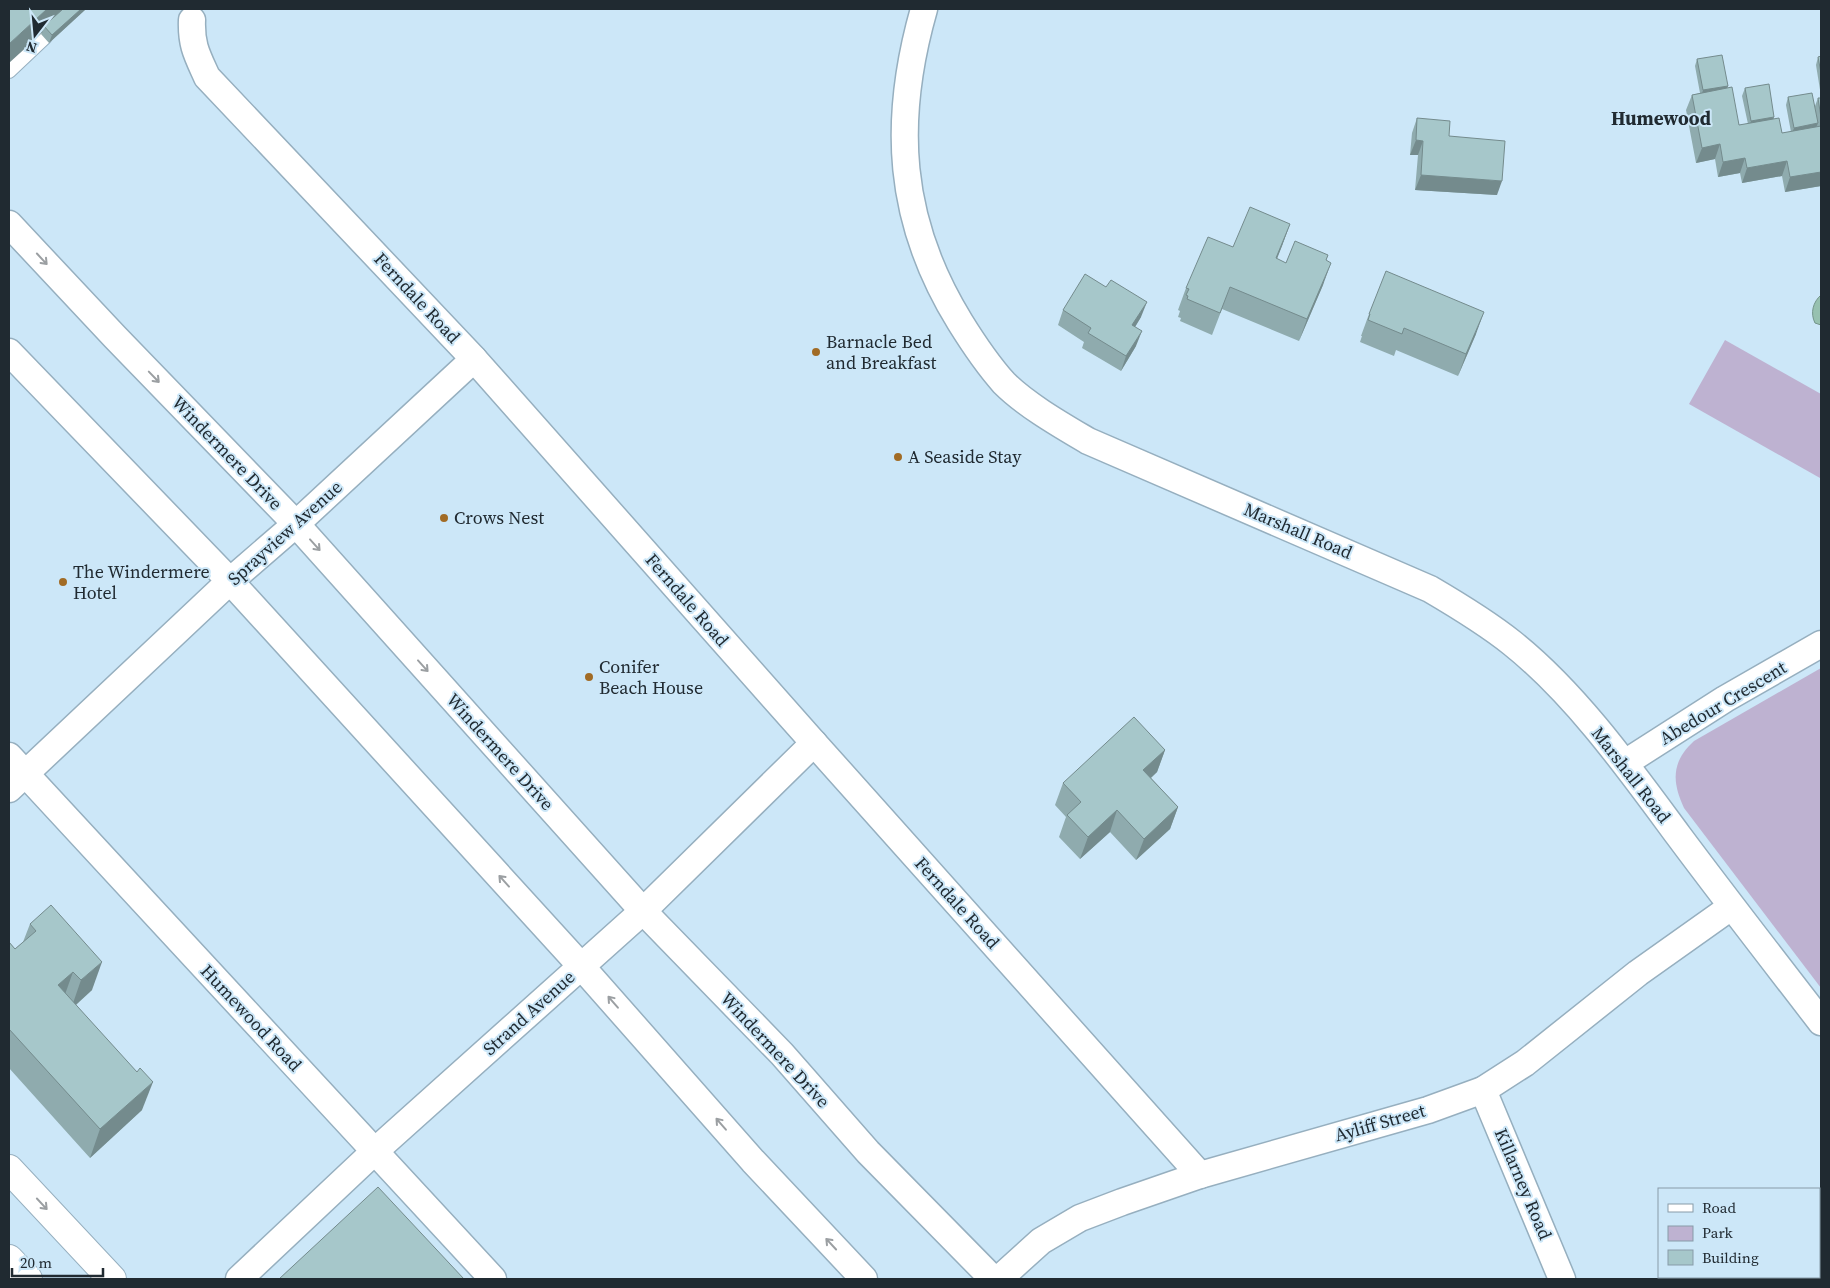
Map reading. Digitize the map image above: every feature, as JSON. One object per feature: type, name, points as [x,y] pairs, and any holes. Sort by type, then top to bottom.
[{"type":"main road","points":[[9,1169],[112,1279]]},
{"type":"main road","points":[[9,1259],[28,1279]]},
{"type":"street","name":"Marshall Road","points":[[924,9],[910,69],[906,99],[904,149],[911,199],[923,249],[946,300],[980,354],[1006,384],[1047,416],[1088,441],[1408,578],[1468,612],[1513,644],[1559,686],[1625,763],[1731,907],[1821,1022]]},
{"type":"street","name":"Ferndale Road","points":[[192,20],[191,37],[207,77],[474,359],[1200,1175]]},
{"type":"street","name":"Windermere Drive","points":[[9,224],[296,524],[642,911],[782,1054],[868,1152],[993,1279]]},
{"type":"street","points":[[9,352],[230,581],[582,966],[753,1161],[864,1279]]},
{"type":"street","name":"Sprayview Avenue","points":[[14,773],[296,524],[474,359]]},
{"type":"street","name":"Abedour Crescent","points":[[1625,763],[1725,699],[1821,644]]},
{"type":"street","name":"Strand Avenue","points":[[239,1279],[375,1151],[642,911],[814,743]]},
{"type":"street","name":"Humewood Road","points":[[14,773],[375,1151],[494,1279]]},
{"type":"street","name":"Ayliff Street","points":[[999,1279],[1041,1241],[1080,1218],[1200,1175],[1428,1110],[1483,1090],[1525,1063],[1638,973],[1731,907]]},
{"type":"street","name":"Killarney Road","points":[[1483,1090],[1562,1279]]},
{"type":"lane","points":[[9,71],[45,37]]},
{"type":"green space","points":[[1725,340],[1821,394],[1820,478],[1689,404]]},
{"type":"green space","points":[[1821,668],[1821,988],[1684,808],[1677,790],[1676,773],[1681,757],[1694,741]]},
{"type":"shaded area","points":[[1821,295],[1821,325],[1815,323],[1813,312],[1814,304]]},
{"type":"building","points":[[9,9],[47,9],[9,44]]},
{"type":"building","points":[[63,9],[81,9],[52,35],[44,26]]},
{"type":"building","points":[[1722,55],[1728,86],[1703,90],[1697,59]]},
{"type":"building","points":[[1821,56],[1821,73],[1818,57]]},
{"type":"building","points":[[1769,84],[1774,117],[1751,121],[1745,88]]},
{"type":"building","points":[[1732,87],[1739,125],[1779,118],[1782,133],[1821,126],[1821,172],[1790,177],[1787,161],[1747,168],[1745,158],[1723,162],[1720,144],[1702,148],[1692,95]]},
{"type":"building","points":[[1812,93],[1818,123],[1794,128],[1788,97]]},
{"type":"building","points":[[1818,98],[1821,98],[1821,118]]},
{"type":"building","points":[[1417,118],[1450,121],[1449,136],[1505,141],[1502,181],[1421,175],[1423,141],[1416,140]]},
{"type":"building","points":[[1250,207],[1290,224],[1276,258],[1286,263],[1295,241],[1328,255],[1326,260],[1331,263],[1307,319],[1230,287],[1220,313],[1187,299],[1188,296],[1186,295],[1189,289],[1186,288],[1208,237],[1233,247]]},
{"type":"building","points":[[1386,271],[1484,312],[1466,354],[1404,328],[1402,334],[1368,320]]},
{"type":"building","points":[[1085,274],[1106,287],[1111,280],[1147,302],[1132,325],[1142,331],[1126,356],[1088,333],[1091,328],[1063,310]]},
{"type":"building","points":[[1134,717],[1165,750],[1143,770],[1178,807],[1144,839],[1117,810],[1088,837],[1067,815],[1081,802],[1063,783]]},
{"type":"building","points":[[51,905],[102,962],[81,980],[73,972],[58,985],[137,1072],[140,1068],[153,1082],[100,1129],[9,1029],[9,942],[15,949],[36,931],[30,924]]},
{"type":"building","points":[[378,1187],[464,1279],[279,1279]]},
{"type":"place","name":"Barnacle Bed and Breakfast","points":[[816,352]]},
{"type":"place","name":"A Seaside Stay","points":[[898,457]]},
{"type":"place","name":"Crows Nest","points":[[444,518]]},
{"type":"place","name":"The Windermere Hotel","points":[[63,582]]},
{"type":"place","name":"Conifer Beach House","points":[[589,677]]},
{"type":"district","name":"Humewood","points":[[1661,118]]}]
